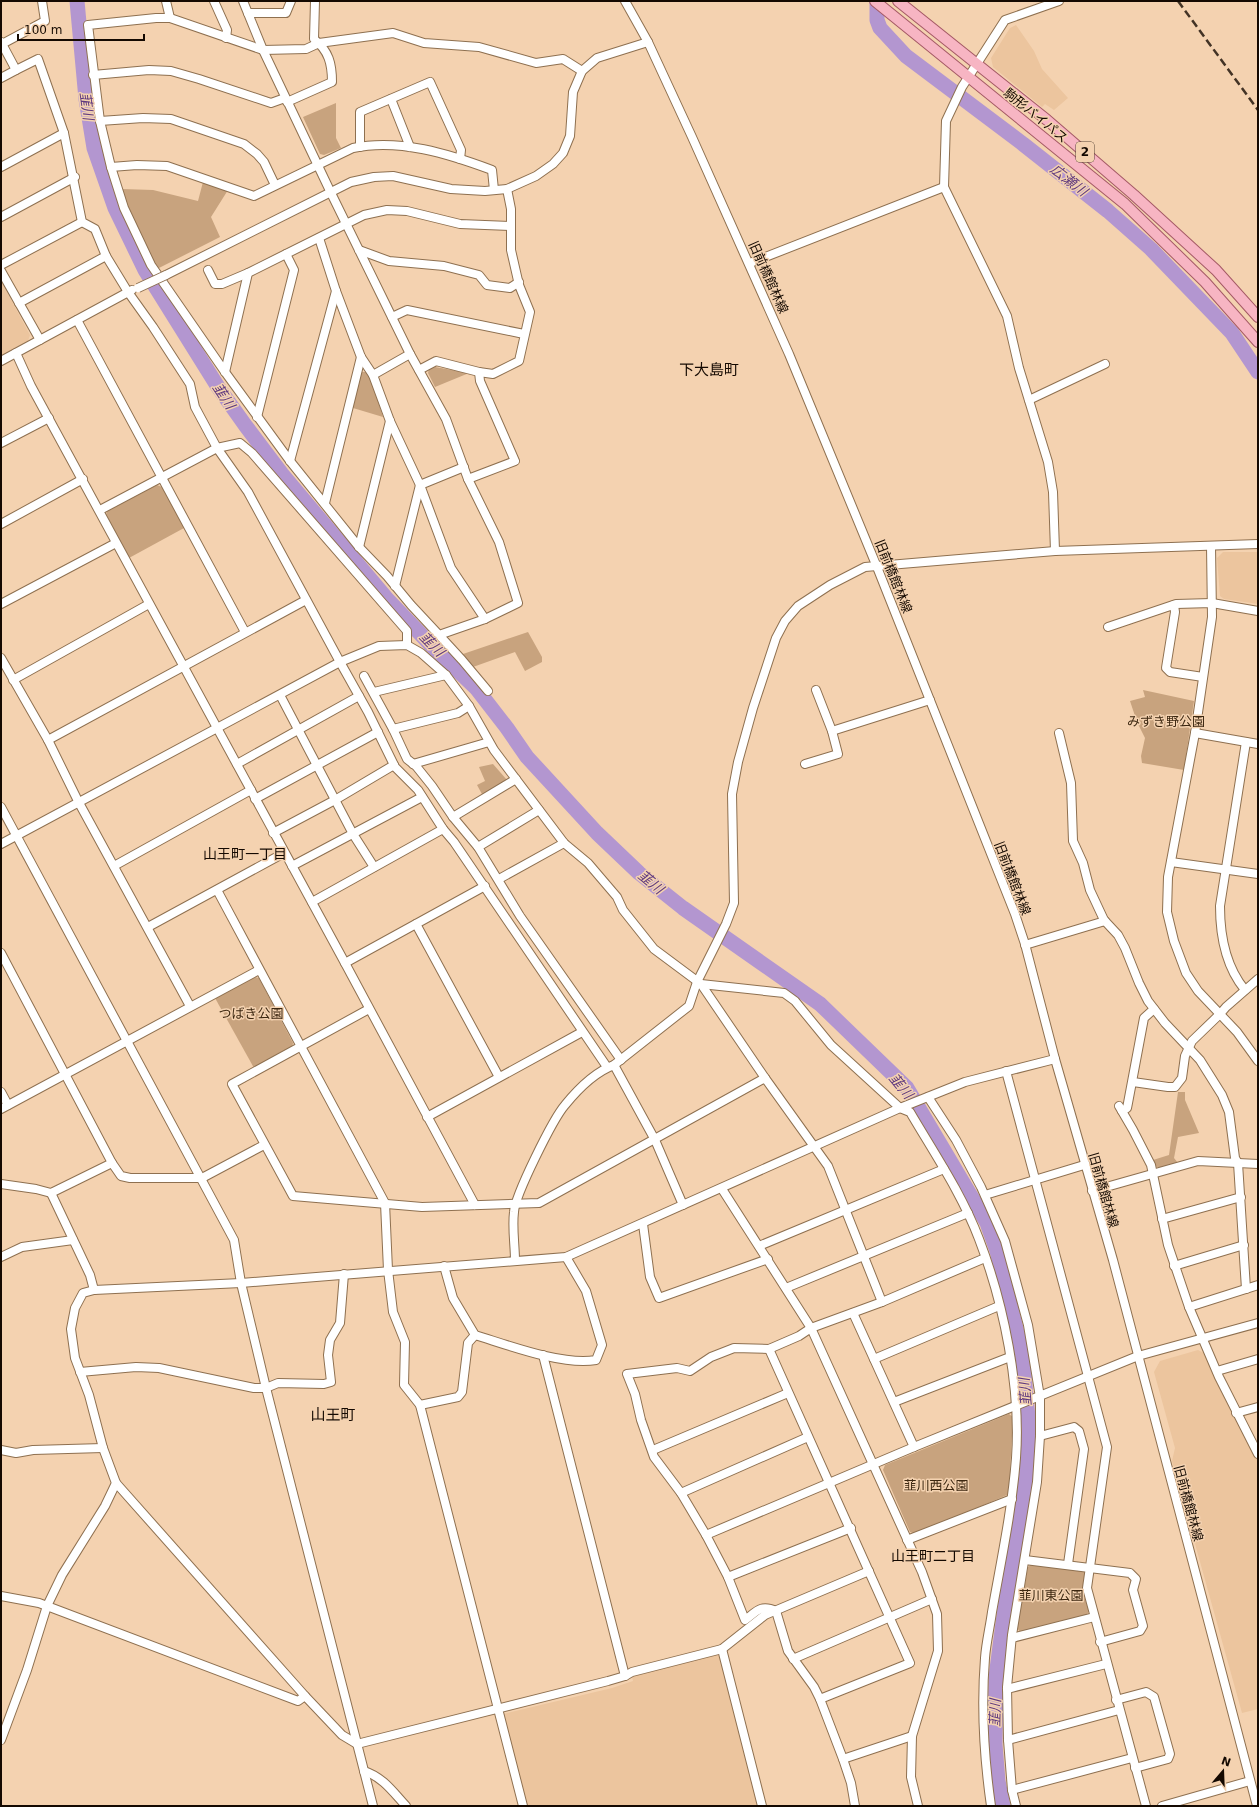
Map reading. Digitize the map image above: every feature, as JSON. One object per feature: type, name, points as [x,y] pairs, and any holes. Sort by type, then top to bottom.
[{"type":"main road","name":"駒形バイパス","points":[[875,1],[1126,204],[1205,282],[1258,342]]},
{"type":"main road","name":"駒形バイパス","points":[[898,1],[1047,120],[1134,195],[1216,270],[1258,318]]},
{"type":"street","points":[[16,70],[2,43],[45,21],[42,1]]},
{"type":"street","points":[[166,1],[170,18]]},
{"type":"street","points":[[214,1],[227,30],[226,38]]},
{"type":"street","points":[[243,1],[286,100],[346,224],[410,354],[446,419],[468,479],[499,542],[518,603],[485,619],[438,635]]},
{"type":"street","points":[[248,13],[286,13],[291,1]]},
{"type":"street","points":[[93,75],[149,70],[171,71],[271,103],[286,100],[332,82],[332,67],[326,51],[314,40],[315,1]]},
{"type":"street","name":"旧前橋館林線","points":[[626,1],[648,42],[750,263],[877,566],[1015,914],[1025,945],[1084,1165],[1113,1260],[1257,1806]]},
{"type":"street","points":[[1055,552],[1053,492],[1050,468],[1019,368],[1007,316],[944,187],[946,121],[954,101],[962,87],[1006,20],[1059,1]]},
{"type":"street","points":[[488,691],[462,660],[359,547],[290,461],[225,372],[151,265],[124,208],[111,167],[100,121],[93,75],[88,25],[170,18],[263,50],[306,49],[319,43],[394,32],[424,43],[479,48],[536,63],[563,60],[582,71]]},
{"type":"street","points":[[1,361],[128,292],[351,182],[374,176],[393,176],[451,189],[494,190],[507,189],[536,176],[553,164],[563,153],[570,136],[573,92],[582,71],[597,58],[648,42]]},
{"type":"street","points":[[1,78],[38,59],[64,133],[75,177],[82,222]]},
{"type":"street","points":[[360,147],[360,112],[430,82],[461,150],[460,159]]},
{"type":"street","points":[[391,99],[410,148]]},
{"type":"street","points":[[100,121],[143,118],[171,119],[244,144],[257,154],[264,162],[275,185]]},
{"type":"street","points":[[1,167],[64,133]]},
{"type":"street","points":[[111,167],[137,165],[167,166],[254,196],[318,164],[371,144],[410,148],[460,159],[492,170],[494,190]]},
{"type":"street","points":[[1,217],[75,177]]},
{"type":"street","points":[[750,263],[944,187]]},
{"type":"street","points":[[419,370],[436,361],[493,374],[519,361],[530,312],[519,282],[511,250],[511,209],[507,189]]},
{"type":"street","points":[[208,270],[215,284],[222,284],[248,273],[364,215],[387,210],[407,211],[460,224],[510,226]]},
{"type":"street","points":[[82,222],[95,229],[106,256],[128,292],[190,384],[195,407],[217,448],[248,492],[359,696],[394,765],[422,797],[443,829],[485,886],[582,1032],[614,1064]]},
{"type":"street","points":[[1,266],[82,222]]},
{"type":"street","points":[[319,238],[336,291],[361,358],[373,375],[390,421],[420,485],[451,568],[485,619]]},
{"type":"street","points":[[359,250],[389,260],[444,266],[479,275],[487,284],[510,288],[519,282]]},
{"type":"street","points":[[257,416],[294,270],[286,254]]},
{"type":"street","points":[[19,303],[106,256]]},
{"type":"street","points":[[1,271],[40,340]]},
{"type":"street","points":[[225,372],[248,273]]},
{"type":"street","points":[[290,461],[336,291]]},
{"type":"street","points":[[392,317],[407,310],[524,334]]},
{"type":"street","points":[[77,320],[245,632]]},
{"type":"street","points":[[16,353],[31,386],[100,510],[116,543],[475,1205]]},
{"type":"street","points":[[373,375],[410,354]]},
{"type":"street","points":[[325,503],[361,358]]},
{"type":"street","points":[[1029,400],[1105,364]]},
{"type":"street","points":[[468,479],[515,460],[480,381],[479,372]]},
{"type":"street","points":[[1,443],[49,418]]},
{"type":"street","points":[[359,547],[390,421]]},
{"type":"street","points":[[100,510],[217,448],[240,443],[252,453],[407,631],[407,645]]},
{"type":"street","points":[[420,485],[464,467]]},
{"type":"street","points":[[1,524],[83,479]]},
{"type":"street","points":[[395,586],[420,485]]},
{"type":"street","points":[[1,604],[116,543]]},
{"type":"street","points":[[515,1261],[514,1212],[518,1194],[564,1106],[581,1087],[614,1064],[689,1006],[726,926],[734,903],[732,794],[738,762],[753,708],[776,638],[785,621],[798,606],[819,592],[865,567],[934,560],[1055,552],[1258,544]]},
{"type":"street","points":[[1211,546],[1212,602],[1203,678],[1195,733],[1171,862],[1167,892],[1167,912],[1174,941],[1186,972],[1198,991],[1237,1032],[1258,1061]]},
{"type":"street","points":[[48,740],[306,600]]},
{"type":"street","points":[[1108,627],[1174,605],[1212,602],[1258,611]]},
{"type":"street","points":[[13,680],[149,604]]},
{"type":"street","points":[[1174,605],[1175,612],[1166,668],[1170,672],[1203,678]]},
{"type":"street","points":[[1,844],[78,801],[340,662],[379,646],[407,645],[421,653],[446,675],[469,706],[489,742],[539,810],[564,842],[592,869],[617,897],[623,910],[654,949],[699,983],[828,1166],[882,1302]]},
{"type":"street","points":[[1,658],[48,740],[78,801],[190,1006]]},
{"type":"street","points":[[374,692],[446,675]]},
{"type":"street","points":[[364,676],[374,692],[407,759],[432,786],[453,817],[478,847],[614,1064],[655,1140],[683,1206]]},
{"type":"street","points":[[805,764],[838,754],[832,731],[816,690]]},
{"type":"street","points":[[280,695],[353,834],[374,867]]},
{"type":"street","points":[[237,764],[299,731],[359,696]]},
{"type":"street","points":[[832,731],[930,700]]},
{"type":"street","points":[[393,729],[458,713],[469,706]]},
{"type":"street","points":[[255,799],[378,732]]},
{"type":"street","points":[[1059,733],[1071,783],[1073,841],[1083,863],[1090,890],[1105,921],[1118,935],[1126,948],[1139,984],[1154,1009],[1200,1060],[1222,1095],[1229,1112],[1235,1158],[1238,1163],[1246,1289]]},
{"type":"street","points":[[1195,733],[1258,744]]},
{"type":"street","points":[[413,764],[489,742]]},
{"type":"street","points":[[1244,990],[1229,960],[1221,930],[1220,906],[1246,742]]},
{"type":"street","points":[[273,833],[335,800],[394,765]]},
{"type":"street","points":[[453,817],[516,779]]},
{"type":"street","points":[[114,866],[251,790]]},
{"type":"street","points":[[292,866],[422,797]]},
{"type":"street","points":[[1,807],[234,1240],[241,1283],[266,1388],[374,1806]]},
{"type":"street","points":[[478,847],[539,810]]},
{"type":"street","points":[[312,902],[443,829]]},
{"type":"street","points":[[499,879],[564,842]]},
{"type":"street","points":[[148,927],[284,853]]},
{"type":"street","points":[[1171,862],[1258,874]]},
{"type":"street","points":[[345,963],[485,886]]},
{"type":"street","points":[[217,890],[300,1048],[385,1203],[388,1270],[393,1312],[405,1342],[404,1385],[420,1405],[523,1806]]},
{"type":"street","points":[[1025,945],[1105,921]]},
{"type":"street","points":[[416,924],[499,1077]]},
{"type":"street","points":[[1,953],[112,1163],[118,1173],[123,1177],[202,1178],[264,1145]]},
{"type":"street","points":[[1,1092],[5,1107],[259,970]]},
{"type":"street","points":[[1133,1082],[1175,1087],[1182,1078],[1185,1056],[1192,1040],[1244,990],[1258,979]]},
{"type":"street","points":[[699,983],[784,993],[795,1001],[831,1045],[900,1108],[910,1112],[944,1168],[968,1213],[979,1238],[999,1306],[1019,1405],[1012,1499],[985,1657],[984,1757],[991,1806]]},
{"type":"street","points":[[369,1009],[232,1084],[293,1196],[422,1206],[539,1203],[765,1078]]},
{"type":"street","points":[[1154,1009],[1144,1018],[1128,1103],[1126,1108],[1120,1109],[1144,1150],[1154,1175],[1162,1219],[1174,1266],[1189,1308],[1216,1371],[1258,1454]]},
{"type":"street","points":[[427,1117],[582,1032]]},
{"type":"street","points":[[869,1571],[776,1612],[765,1615],[722,1649],[632,1672],[625,1676],[357,1744],[342,1735],[305,1696],[116,1483],[103,1448],[89,1395],[75,1358],[71,1329],[75,1308],[83,1294],[94,1290],[241,1283],[388,1270],[566,1257],[644,1224],[900,1108],[965,1082],[1055,1060]]},
{"type":"street","points":[[1006,1071],[1107,1447],[1087,1588],[1100,1642],[1146,1806]]},
{"type":"street","points":[[926,1098],[956,1140],[985,1195],[1005,1241],[1028,1325],[1040,1436],[1037,1482],[1026,1560],[1012,1638],[1007,1689],[1008,1740],[1012,1790],[1016,1806]]},
{"type":"street","points":[[1092,1191],[1154,1175],[1198,1161],[1258,1164]]},
{"type":"street","points":[[1,1184],[36,1188],[51,1193],[112,1163]]},
{"type":"street","points":[[985,1195],[1084,1165]]},
{"type":"street","points":[[759,1246],[944,1168]]},
{"type":"street","points":[[722,1189],[811,1328],[907,1540],[932,1599],[938,1624],[938,1651],[912,1736],[911,1777],[918,1806]]},
{"type":"street","points":[[51,1193],[90,1275],[94,1290]]},
{"type":"street","points":[[1162,1219],[1240,1197]]},
{"type":"street","points":[[786,1288],[968,1213]]},
{"type":"street","points":[[644,1224],[650,1277],[659,1298],[768,1259]]},
{"type":"street","points":[[1,1257],[22,1247],[73,1240]]},
{"type":"street","points":[[1174,1266],[1244,1245]]},
{"type":"street","points":[[444,1266],[453,1298],[475,1335],[543,1354],[585,1362],[596,1360],[602,1345],[586,1291],[566,1257]]},
{"type":"street","points":[[855,1806],[851,1783],[820,1699],[814,1686],[788,1651],[776,1612],[768,1608],[762,1608],[745,1620],[728,1577],[706,1534],[681,1493],[654,1457],[653,1450],[641,1420],[635,1394],[627,1374],[677,1368],[690,1371],[712,1357],[734,1348],[769,1349],[800,1336],[811,1328],[882,1302],[985,1258]]},
{"type":"street","points":[[80,1372],[136,1367],[159,1368],[254,1388],[266,1388],[278,1383],[324,1384],[332,1382],[328,1355],[330,1340],[340,1323],[344,1274]]},
{"type":"street","points":[[1189,1308],[1258,1285]]},
{"type":"street","points":[[874,1359],[999,1306]]},
{"type":"street","points":[[853,1313],[914,1447]]},
{"type":"street","points":[[706,1534],[914,1447],[1088,1378],[1138,1356],[1203,1340],[1258,1324]]},
{"type":"street","points":[[420,1405],[458,1397],[462,1392],[468,1343],[475,1335]]},
{"type":"street","points":[[769,1349],[828,1483],[851,1528],[910,1662],[820,1699]]},
{"type":"street","points":[[543,1354],[625,1676]]},
{"type":"street","points":[[894,1402],[1010,1357]]},
{"type":"street","points":[[1216,1371],[1258,1359]]},
{"type":"street","points":[[653,1450],[788,1393]]},
{"type":"street","points":[[1236,1413],[1258,1407]]},
{"type":"street","points":[[1040,1436],[1074,1427],[1079,1431],[1084,1448],[1068,1564]]},
{"type":"street","points":[[681,1493],[808,1437]]},
{"type":"street","points":[[1,1450],[16,1453],[33,1450],[103,1448]]},
{"type":"street","points":[[1,1740],[27,1670],[47,1606],[62,1574],[105,1506],[116,1483]]},
{"type":"street","points":[[907,1540],[1012,1499]]},
{"type":"street","points":[[728,1577],[851,1528]]},
{"type":"street","points":[[1026,1560],[1068,1564],[1130,1573],[1136,1579],[1133,1590],[1143,1626],[1140,1631],[1100,1642]]},
{"type":"street","points":[[1,1596],[47,1606],[298,1701],[305,1696]]},
{"type":"street","points":[[793,1659],[932,1599]]},
{"type":"street","points":[[1012,1638],[1094,1617]]},
{"type":"street","points":[[722,1649],[762,1806]]},
{"type":"street","points":[[1007,1689],[1106,1664]]},
{"type":"street","points":[[1116,1700],[1146,1692],[1154,1697],[1170,1754],[1168,1759],[1135,1768]]},
{"type":"street","points":[[1008,1740],[1119,1710]]},
{"type":"street","points":[[843,1759],[912,1736]]},
{"type":"street","points":[[1012,1790],[1132,1758]]},
{"type":"street","points":[[364,1771],[375,1775],[385,1783],[406,1806]]},
{"type":"street","points":[[1162,1806],[1194,1802],[1250,1781]]},
{"type":"shaded area","points":[[1016,25],[1034,51],[1042,69],[1068,98],[1054,110],[1045,104],[1042,107],[993,67],[991,58],[1010,28]]},
{"type":"shaded area","points":[[1,281],[30,335],[28,341],[1,356]]},
{"type":"shaded area","points":[[1223,552],[1258,552],[1258,604],[1224,599],[1220,596],[1217,558]]},
{"type":"shaded area","points":[[1198,1350],[1204,1353],[1258,1462],[1258,1709],[1242,1713],[1172,1461],[1175,1448],[1154,1372],[1160,1361]]},
{"type":"shaded area","points":[[717,1654],[720,1656],[759,1806],[527,1806],[503,1714],[612,1688],[633,1681],[632,1676]]},
{"type":"green space","points":[[336,103],[336,138],[341,148],[324,155],[320,154],[303,117]]},
{"type":"green space","points":[[203,182],[228,190],[211,217],[220,237],[157,269],[129,212],[122,189],[153,190],[198,201]]},
{"type":"green space","points":[[435,367],[469,373],[435,387],[428,373],[429,369]]},
{"type":"green space","points":[[360,372],[367,372],[374,388],[383,417],[353,408]]},
{"type":"green space","points":[[157,485],[162,487],[184,528],[129,558],[106,515],[107,511]]},
{"type":"green space","points":[[528,632],[542,657],[542,662],[525,671],[515,652],[473,667],[463,654]]},
{"type":"green space","name":"みずき野公園","points":[[1143,690],[1194,701],[1184,770],[1142,763],[1141,756],[1145,738],[1137,722],[1130,701],[1145,697]]},
{"type":"green space","points":[[493,764],[507,780],[483,796],[477,785],[485,781],[479,767]]},
{"type":"green space","name":"つばき公園","points":[[255,977],[259,978],[293,1043],[292,1048],[254,1068],[215,998]]},
{"type":"green space","points":[[1178,1092],[1185,1092],[1185,1100],[1199,1133],[1178,1137],[1174,1158],[1178,1163],[1161,1168],[1154,1166],[1153,1160],[1169,1155]]},
{"type":"green space","name":"韮川西公園","points":[[1009,1414],[1013,1417],[1009,1492],[1007,1495],[916,1534],[910,1532],[883,1470],[885,1465]]},
{"type":"green space","name":"韮川東公園","points":[[1032,1564],[1084,1571],[1085,1574],[1082,1590],[1089,1611],[1086,1616],[1020,1632],[1017,1628],[1028,1567]]},
{"type":"waterway","name":"韮川","points":[[77,1],[86,99],[94,148],[115,208],[145,270],[218,387],[245,425],[282,474],[388,600],[430,644],[476,688],[527,757],[597,833],[639,873],[683,908],[820,1004],[907,1088],[987,1223],[997,1251],[1022,1353],[1029,1428],[1025,1488],[1007,1592],[996,1677],[995,1744],[998,1781],[1003,1806]]},
{"type":"waterway","name":"広瀬川","points":[[877,1],[877,20],[880,28],[906,56],[1023,144],[1108,211],[1151,249],[1232,333],[1258,372]]},
{"type":"railway","points":[[1178,1],[1258,110]]},
{"type":"district","name":"下大島町","points":[[709,370]]},
{"type":"district","name":"山王町一丁目","points":[[245,854]]},
{"type":"district","name":"山王町","points":[[333,1415]]},
{"type":"district","name":"山王町二丁目","points":[[933,1556]]}]
